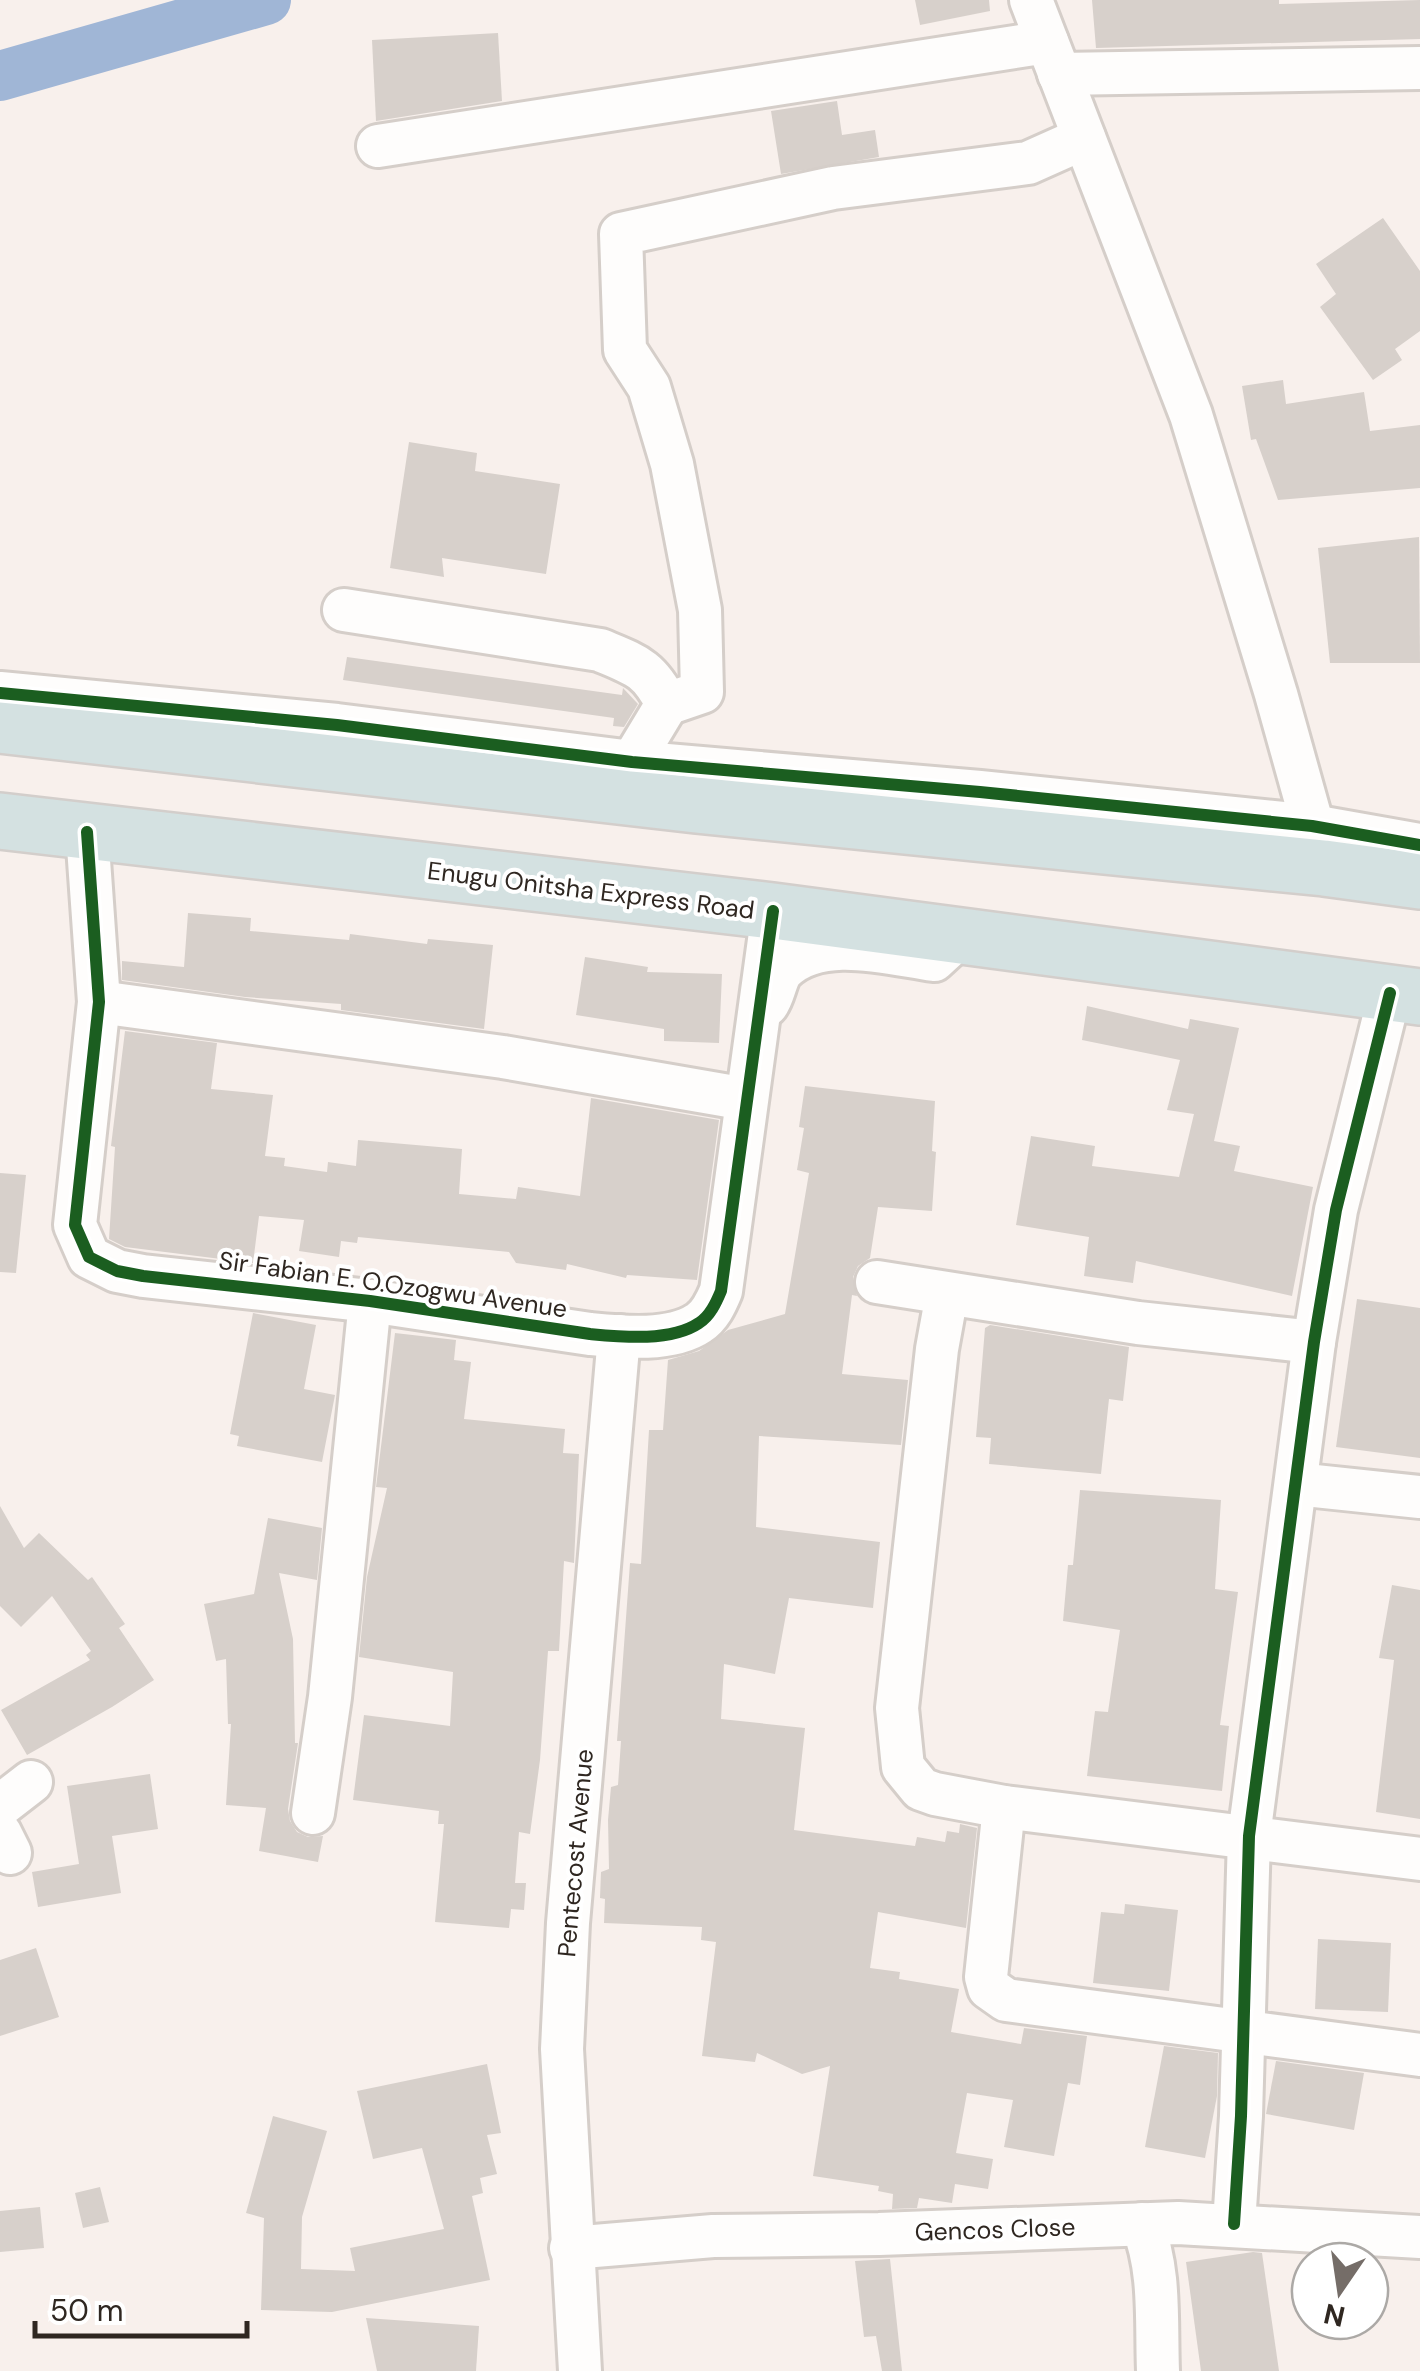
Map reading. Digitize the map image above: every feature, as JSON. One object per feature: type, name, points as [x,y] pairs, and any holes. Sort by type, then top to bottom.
[{"type":"highway","points":[[0,725],[696,805],[1318,847],[1420,881]]},
{"type":"highway","name":"Enugu Onitsha Express Road","points":[[0,821],[773,911],[1405,995]]},
{"type":"street","points":[[1031,0],[1191,415],[1318,847]]},
{"type":"street","points":[[378,146],[1053,58],[1420,68]]},
{"type":"street","points":[[632,762],[667,704],[702,692],[700,610],[672,464],[649,388],[625,350],[622,234],[832,188],[1028,163],[1084,138]]},
{"type":"street","points":[[344,610],[600,650],[654,677],[667,704]]},
{"type":"street","points":[[0,693],[337,725],[632,762],[980,792],[1318,847],[1420,845]]},
{"type":"street","name":"Sir Fabian E. O.Ozogwu Avenue","points":[[87,832],[98,1002],[74,1225],[89,1257],[117,1271],[143,1276],[370,1301],[619,1336],[677,1332],[700,1323],[721,1292],[773,911]]},
{"type":"street","points":[[758,1017],[774,996],[780,973],[796,960],[821,952],[860,950],[934,960],[959,937]]},
{"type":"street","points":[[1234,2224],[1249,1836],[1314,1342],[1336,1210],[1405,995]]},
{"type":"street","points":[[98,1002],[503,1057],[746,1098]]},
{"type":"street","points":[[877,1282],[1138,1323],[1314,1342]]},
{"type":"street","points":[[947,1294],[936,1357],[898,1708],[903,1767],[920,1789],[1004,1807],[1420,1860]]},
{"type":"street","points":[[314,1813],[330,1697],[370,1301]]},
{"type":"street","name":"Pentecost Avenue","points":[[580,2371],[562,2048],[567,1941],[619,1336]]},
{"type":"street","points":[[1296,1484],[1420,1497]]},
{"type":"street","points":[[1004,1807],[986,1977],[995,1994],[1006,2000],[1420,2055]]},
{"type":"street","points":[[1142,2224],[1155,2267],[1158,2371]]},
{"type":"street","name":"Gencos Close","points":[[571,2248],[713,2236],[1142,2224],[1234,2224],[1420,2237]]},
{"type":"building","points":[[915,0],[989,0],[990,11],[920,25]]},
{"type":"building","points":[[1092,0],[1279,0],[1279,4],[1420,0],[1420,39],[1096,48]]},
{"type":"building","points":[[498,33],[502,101],[376,121],[372,40]]},
{"type":"building","points":[[837,101],[842,135],[875,130],[879,157],[781,174],[771,111]]},
{"type":"building","points":[[1383,218],[1420,271],[1420,331],[1395,349],[1402,360],[1373,380],[1320,307],[1336,294],[1316,264]]},
{"type":"building","points":[[1283,380],[1286,404],[1364,392],[1370,431],[1420,425],[1420,488],[1278,500],[1256,439],[1251,440],[1242,386]]},
{"type":"building","points":[[409,442],[477,453],[475,471],[560,484],[546,574],[442,558],[444,577],[390,568]]},
{"type":"building","points":[[1419,537],[1420,663],[1330,663],[1318,548]]},
{"type":"building","points":[[347,657],[622,695],[623,688],[638,704],[624,727],[613,726],[614,718],[343,680]]},
{"type":"building","points":[[188,913],[251,918],[250,931],[349,940],[350,934],[427,944],[428,939],[493,945],[484,1029],[341,1010],[341,1004],[245,997],[122,980],[122,961],[184,967]]},
{"type":"building","points":[[585,957],[648,967],[647,972],[722,974],[719,1043],[664,1041],[664,1029],[576,1015]]},
{"type":"building","points":[[1087,1006],[1188,1029],[1190,1019],[1239,1028],[1214,1141],[1240,1146],[1234,1171],[1313,1187],[1292,1296],[1136,1261],[1133,1283],[1084,1276],[1089,1237],[1016,1225],[1031,1136],[1095,1146],[1092,1166],[1179,1177],[1194,1114],[1167,1110],[1180,1060],[1082,1040]]},
{"type":"building","points":[[125,1031],[217,1043],[211,1089],[273,1095],[265,1156],[285,1158],[284,1166],[327,1172],[328,1162],[356,1166],[358,1140],[462,1149],[459,1194],[516,1199],[518,1187],[580,1196],[591,1098],[719,1120],[697,1280],[627,1275],[626,1278],[567,1264],[566,1270],[516,1263],[509,1252],[358,1237],[357,1243],[341,1241],[339,1257],[299,1251],[304,1220],[259,1216],[253,1263],[125,1247],[109,1239],[115,1147],[111,1146]]},
{"type":"building","points":[[805,1086],[935,1101],[932,1211],[878,1207],[870,1258],[858,1266],[853,1277],[857,1296],[852,1295],[842,1374],[908,1380],[901,1445],[759,1436],[756,1527],[880,1542],[873,1608],[789,1598],[775,1674],[724,1664],[721,1719],[805,1728],[794,1830],[915,1846],[917,1837],[945,1842],[947,1831],[959,1833],[960,1824],[977,1828],[966,1928],[878,1912],[870,1968],[900,1972],[899,1979],[959,1989],[951,2032],[1021,2044],[1024,2028],[1087,2036],[1080,2085],[1068,2083],[1054,2156],[1004,2147],[1013,2100],[967,2093],[956,2153],[993,2159],[988,2189],[955,2184],[952,2203],[919,2198],[917,2208],[892,2209],[893,2194],[878,2191],[879,2186],[813,2176],[830,2066],[802,2074],[757,2053],[755,2062],[702,2056],[716,1942],[701,1940],[702,1927],[604,1923],[605,1899],[600,1898],[601,1872],[609,1869],[611,1787],[618,1785],[621,1741],[617,1741],[630,1563],[641,1564],[649,1430],[663,1430],[668,1360],[699,1351],[728,1330],[785,1314],[809,1173],[797,1170]]},
{"type":"building","points":[[0,1173],[26,1175],[16,1273],[0,1272]]},
{"type":"building","points":[[1357,1299],[1420,1308],[1420,1458],[1336,1447]]},
{"type":"building","points":[[253,1313],[316,1325],[304,1389],[335,1395],[322,1462],[237,1446],[239,1436],[230,1434]]},
{"type":"building","points":[[990,1325],[1129,1347],[1123,1401],[1109,1399],[1101,1474],[989,1464],[991,1438],[976,1437],[985,1328]]},
{"type":"building","points":[[395,1333],[456,1340],[454,1360],[471,1362],[464,1419],[565,1429],[563,1453],[579,1454],[574,1563],[564,1561],[559,1651],[548,1651],[530,1834],[519,1832],[515,1883],[526,1883],[524,1910],[511,1909],[509,1928],[435,1922],[444,1824],[438,1824],[439,1811],[353,1800],[364,1715],[450,1726],[453,1672],[359,1657],[367,1577],[387,1488],[376,1487]]},
{"type":"building","points":[[1080,1490],[1221,1500],[1215,1589],[1238,1592],[1220,1725],[1229,1726],[1222,1791],[1087,1776],[1095,1711],[1108,1712],[1120,1630],[1063,1621]]},
{"type":"building","points":[[0,1506],[24,1548],[39,1533],[88,1580],[92,1577],[125,1624],[119,1628],[154,1680],[27,1755],[1,1710],[90,1660],[86,1655],[91,1651],[52,1596],[21,1627],[0,1606]]},
{"type":"building","points":[[268,1518],[322,1528],[317,1580],[279,1573],[293,1639],[298,1743],[288,1809],[297,1832],[308,1837],[323,1836],[318,1862],[259,1851],[266,1808],[226,1805],[231,1724],[226,1659],[216,1661],[204,1604],[254,1594]]},
{"type":"building","points":[[1392,1585],[1420,1590],[1420,1819],[1376,1812],[1394,1660],[1379,1658]]},
{"type":"building","points":[[150,1774],[158,1829],[112,1836],[121,1893],[38,1907],[32,1872],[79,1864],[67,1786]]},
{"type":"building","points":[[1125,1904],[1178,1910],[1169,1991],[1093,1983],[1101,1912],[1124,1914]]},
{"type":"building","points":[[1318,1939],[1391,1943],[1388,2012],[1315,2009]]},
{"type":"building","points":[[36,1948],[59,2017],[0,2036],[0,1960]]},
{"type":"building","points":[[1164,2046],[1218,2053],[1217,2096],[1205,2158],[1145,2147]]},
{"type":"building","points":[[1276,2061],[1364,2073],[1354,2130],[1266,2114]]},
{"type":"building","points":[[487,2064],[501,2133],[487,2135],[497,2174],[480,2178],[483,2193],[472,2196],[490,2280],[332,2312],[261,2310],[264,2218],[246,2213],[273,2116],[327,2131],[302,2217],[301,2269],[355,2271],[350,2248],[444,2229],[422,2148],[373,2159],[357,2091]]},
{"type":"building","points":[[100,2187],[109,2222],[83,2228],[75,2193]]},
{"type":"building","points":[[40,2207],[44,2248],[0,2252],[0,2211]]},
{"type":"building","points":[[1262,2253],[1279,2371],[1201,2371],[1186,2262]]},
{"type":"building","points":[[890,2259],[902,2371],[882,2371],[876,2336],[864,2337],[855,2261]]},
{"type":"building","points":[[366,2318],[479,2326],[476,2371],[377,2371]]},
{"type":"waterway","points":[[0,76],[266,0]]},
{"type":"cycle path","points":[[0,693],[337,725],[632,762],[1312,826],[1420,845]]},
{"type":"cycle path","points":[[87,832],[99,1002],[75,1225],[89,1257],[117,1271],[143,1276],[370,1301],[590,1334],[646,1337],[675,1333],[703,1320],[719,1296],[773,911]]},
{"type":"cycle path","points":[[1234,2224],[1249,1836],[1314,1342],[1336,1210],[1390,993]]}]
